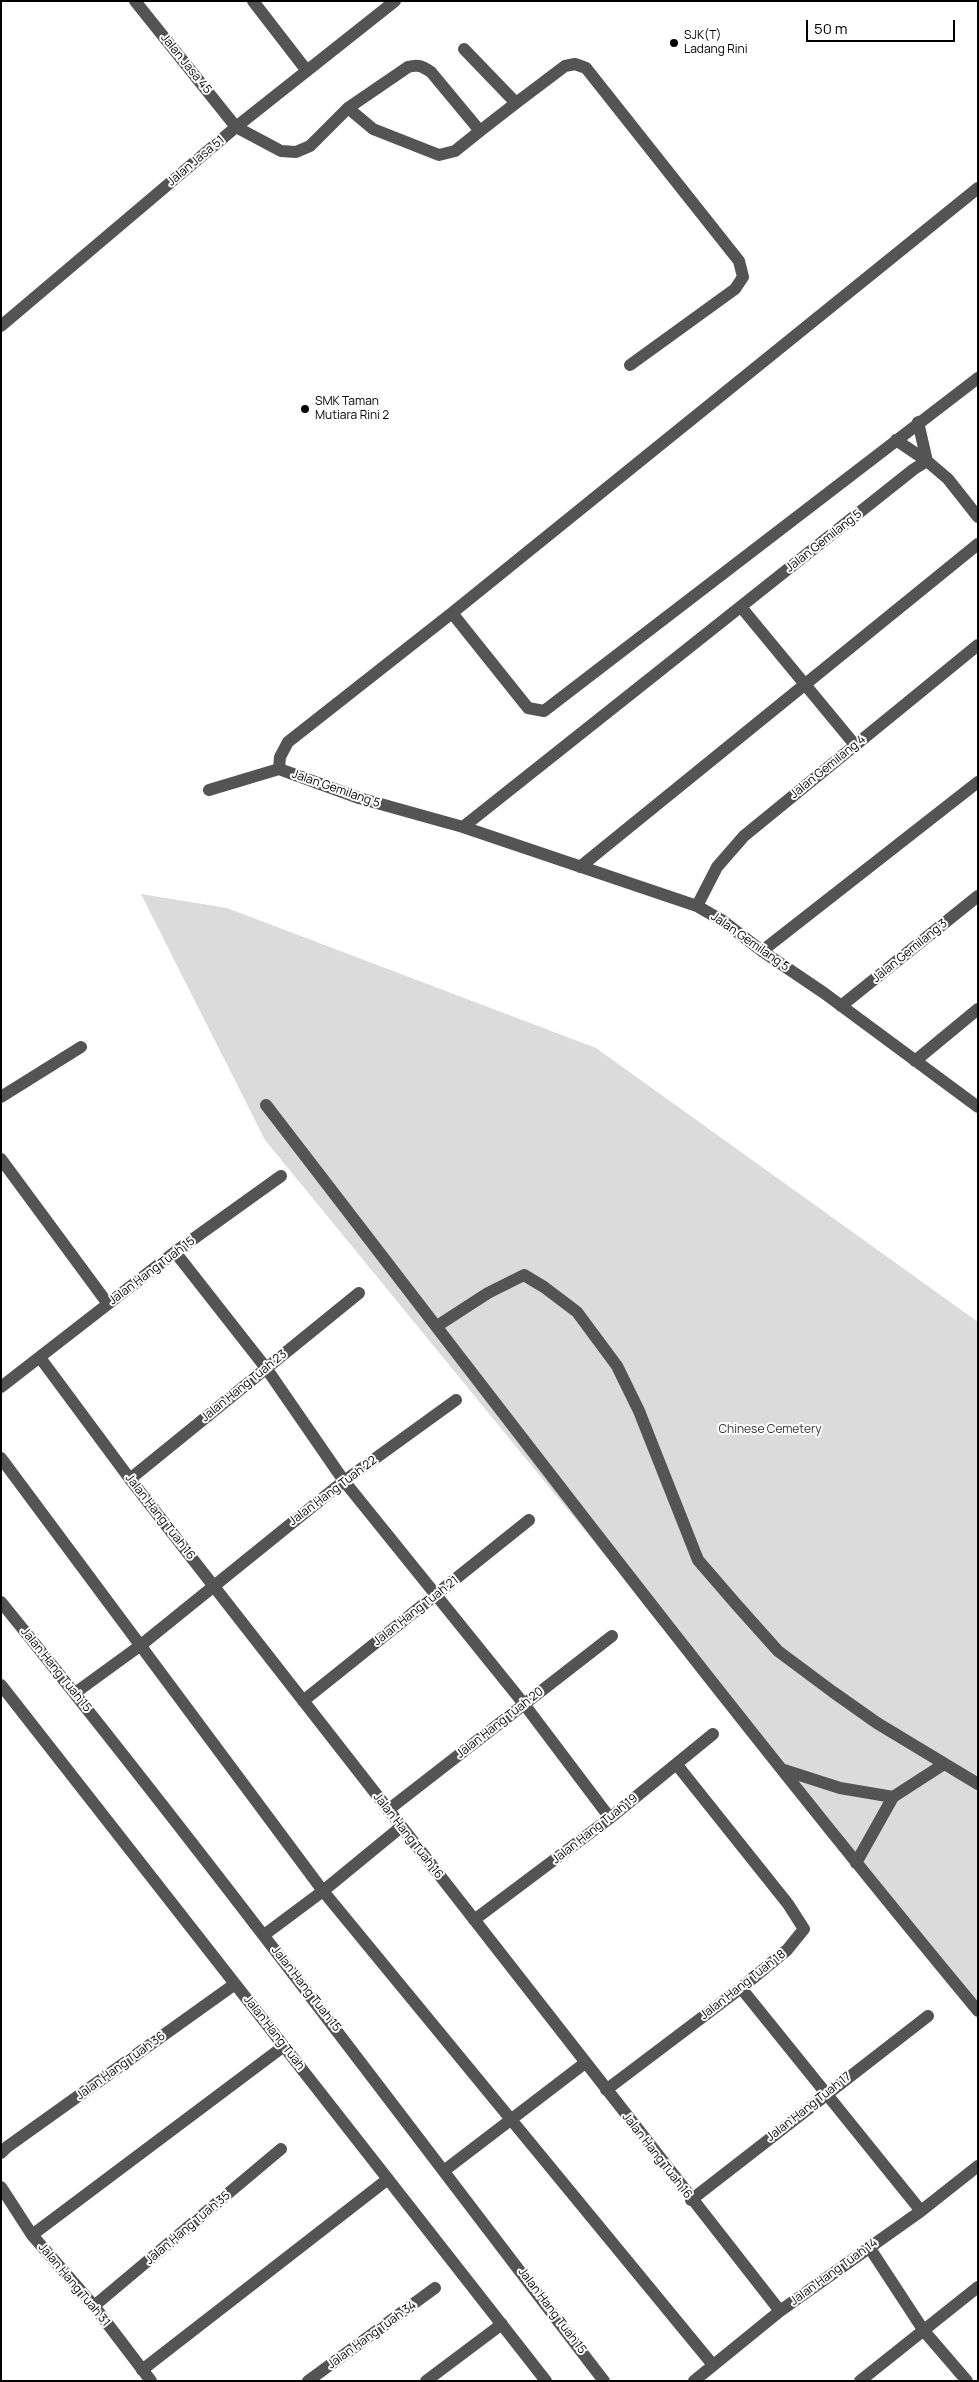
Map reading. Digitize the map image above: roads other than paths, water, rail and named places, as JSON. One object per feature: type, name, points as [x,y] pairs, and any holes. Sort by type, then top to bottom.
[{"type":"street","name":"Jalan Jasa 45","points":[[135,1],[236,127]]},
{"type":"street","points":[[253,1],[307,71]]},
{"type":"street","name":"Jalan Jasa 51","points":[[1,326],[236,127],[388,3]]},
{"type":"street","points":[[464,49],[516,103]]},
{"type":"street","points":[[236,127],[281,151],[296,152],[310,146],[348,108],[408,66],[415,64],[423,66],[431,72],[480,131]]},
{"type":"street","points":[[348,108],[373,129],[439,156],[455,151],[564,66],[576,64],[586,68],[739,261],[743,277],[734,290],[630,365]]},
{"type":"street","points":[[279,769],[280,757],[288,742],[452,614],[978,188]]},
{"type":"street","points":[[452,614],[528,708],[544,711],[918,422],[978,378]]},
{"type":"street","points":[[918,422],[927,461]]},
{"type":"street","points":[[896,440],[927,461],[948,479],[978,517]]},
{"type":"street","name":"Jalan Gemilang 5","points":[[463,827],[927,461]]},
{"type":"street","points":[[580,868],[978,544]]},
{"type":"street","points":[[741,607],[855,745]]},
{"type":"street","name":"Jalan Gemilang 4","points":[[697,906],[717,867],[744,836],[978,645]]},
{"type":"street","name":"Jalan Gemilang 5","points":[[209,790],[279,769],[359,798],[463,827],[697,906],[723,921],[978,1107]]},
{"type":"street","points":[[762,951],[978,782]]},
{"type":"street","name":"Jalan Gemilang 3","points":[[841,1006],[978,896]]},
{"type":"street","points":[[915,1061],[978,1010]]},
{"type":"street","points":[[1,1097],[81,1047]]},
{"type":"street","points":[[266,1105],[607,1550],[784,1770],[856,1863],[978,2011]]},
{"type":"street","points":[[1,1159],[108,1304]]},
{"type":"street","name":"Jalan Hang Tuah 15","points":[[1,1387],[41,1359],[174,1252],[282,1176]]},
{"type":"street","points":[[174,1252],[266,1368],[344,1481],[524,1704],[610,1818]]},
{"type":"street","points":[[436,1326],[488,1293],[524,1275],[544,1287],[576,1312],[617,1366],[635,1402],[698,1560],[778,1651],[877,1723],[978,1784]]},
{"type":"street","name":"Jalan Hang Tuah 23","points":[[130,1479],[359,1293]]},
{"type":"street","name":"Jalan Hang Tuah 16","points":[[41,1359],[130,1479],[691,2200],[780,2311]]},
{"type":"street","name":"Jalan Hang Tuah 22","points":[[75,1693],[140,1645],[344,1481],[456,1400]]},
{"type":"street","points":[[1,1458],[323,1891],[713,2365]]},
{"type":"street","name":"Jalan Hang Tuah 21","points":[[303,1701],[529,1520]]},
{"type":"street","name":"Jalan Hang Tuah 15","points":[[1,1602],[75,1693],[264,1935],[604,2381]]},
{"type":"street","name":"Jalan Hang Tuah 20","points":[[388,1810],[612,1636]]},
{"type":"street","name":"Jalan Hang Tuah","points":[[1,1686],[546,2381]]},
{"type":"street","name":"Jalan Hang Tuah 19","points":[[474,1920],[610,1818],[713,1734]]},
{"type":"street","points":[[856,1863],[893,1797],[944,1764]]},
{"type":"street","name":"Jalan Hang Tuah 18","points":[[606,2090],[741,1988],[787,1950],[804,1930],[788,1904],[676,1765]]},
{"type":"street","points":[[784,1770],[840,1788],[893,1797]]},
{"type":"street","points":[[264,1935],[323,1891],[401,1827]]},
{"type":"street","name":"Jalan Hang Tuah 36","points":[[4,2150],[235,1984]]},
{"type":"street","points":[[741,1988],[921,2211]]},
{"type":"street","name":"Jalan Hang Tuah 17","points":[[691,2200],[826,2093],[928,2016]]},
{"type":"street","points":[[32,2235],[284,2046]]},
{"type":"street","points":[[445,2170],[586,2063]]},
{"type":"street","name":"Jalan Hang Tuah 35","points":[[94,2306],[281,2149]]},
{"type":"street","name":"Jalan Hang Tuah 14","points":[[694,2381],[780,2311],[921,2211],[978,2166]]},
{"type":"street","points":[[142,2370],[388,2179]]},
{"type":"street","name":"Jalan Hang Tuah 31","points":[[1,2187],[32,2235],[94,2306],[151,2381]]},
{"type":"street","points":[[869,2247],[924,2331],[967,2381]]},
{"type":"street","points":[[860,2381],[978,2287]]},
{"type":"street","name":"Jalan Hang Tuah 34","points":[[308,2381],[435,2288]]},
{"type":"street","points":[[426,2381],[502,2324]]},
{"type":"place","name":"SJK(T) Ladang Rini","points":[[674,43]]},
{"type":"place","name":"SMK Taman Mutiara Rini 2","points":[[305,409]]},
{"type":"park label","name":"Chinese Cemetery","points":[[770,1430]]}]
